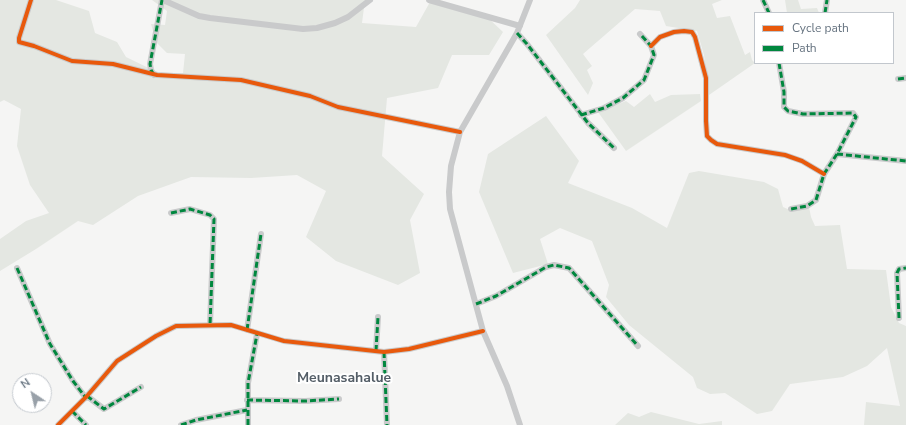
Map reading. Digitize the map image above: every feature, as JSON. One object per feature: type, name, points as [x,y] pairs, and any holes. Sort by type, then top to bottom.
[{"type":"street","points":[[31,0],[18,38],[20,43],[34,46],[72,61],[113,64],[154,75],[220,77],[246,80],[310,96],[338,107],[460,132]]},
{"type":"street","points":[[154,75],[151,70],[151,60],[163,0],[199,16],[310,29],[336,23],[348,17],[370,0]]},
{"type":"street","points":[[429,0],[520,26]]},
{"type":"street","points":[[520,425],[507,386],[483,331],[450,209],[449,192],[451,166],[460,132],[520,26],[530,0]]},
{"type":"street","points":[[763,0],[769,12]]},
{"type":"street","points":[[825,12],[827,0]]},
{"type":"street","points":[[651,46],[660,37],[674,32],[684,30],[692,32],[695,37],[706,78],[707,136],[711,140],[717,144],[785,155],[802,161],[824,174]]},
{"type":"street","points":[[516,32],[528,44],[581,114],[600,136],[614,148]]},
{"type":"street","points":[[581,114],[604,108],[623,98],[644,80],[654,55],[651,46],[640,34]]},
{"type":"street","points":[[779,64],[784,92],[784,107],[788,111],[803,114],[853,113],[856,117],[837,154],[824,174],[816,200],[807,206],[791,209]]},
{"type":"street","points":[[898,79],[906,78]]},
{"type":"street","points":[[837,154],[906,161]]},
{"type":"street","points":[[171,213],[190,209],[210,215],[214,219],[210,324]]},
{"type":"street","points":[[246,330],[261,234]]},
{"type":"street","points":[[476,304],[496,296],[546,267],[554,265],[569,268],[638,346]]},
{"type":"street","points":[[17,268],[50,344],[73,381],[86,397],[101,408],[106,409],[141,387]]},
{"type":"street","points":[[899,318],[897,273],[899,269],[906,268]]},
{"type":"street","points":[[376,351],[378,317]]},
{"type":"street","points":[[58,425],[86,397],[117,361],[156,336],[176,326],[210,324],[231,325],[284,341],[384,352],[409,349],[483,331]]},
{"type":"street","points":[[248,425],[247,400],[251,364],[257,334]]},
{"type":"street","points":[[384,352],[387,425]]},
{"type":"street","points":[[247,400],[305,401],[339,399]]},
{"type":"street","points":[[181,425],[196,420],[247,410]]},
{"type":"street","points":[[72,412],[86,425]]},
{"type":"shaded area","points":[[0,0],[56,0],[89,11],[95,33],[117,42],[126,57],[163,75],[183,73],[185,54],[167,53],[156,42],[151,24],[165,25],[167,11],[152,0],[365,0],[362,23],[416,27],[430,2],[486,16],[503,32],[489,55],[452,55],[438,88],[387,98],[382,156],[424,194],[410,220],[420,273],[398,285],[336,261],[306,237],[326,191],[297,175],[251,178],[191,177],[138,196],[93,225],[78,221],[0,271],[0,239],[26,221],[49,213],[30,185],[17,146],[21,109],[4,100],[0,102]]},
{"type":"shaded area","points":[[580,0],[722,0],[712,4],[717,18],[730,16],[745,55],[750,52],[754,64],[709,95],[704,55],[697,31],[666,26],[660,11],[635,9],[583,54],[592,66],[587,70],[593,83],[588,95],[546,35],[575,8]]},
{"type":"shaded area","points":[[785,0],[798,0],[801,9],[817,8],[819,12],[787,12]]},
{"type":"shaded area","points":[[650,94],[655,102],[671,95],[700,94],[701,101],[626,151],[598,112],[626,101],[634,107]]},
{"type":"shaded area","points":[[546,116],[579,161],[568,183],[632,208],[667,228],[689,173],[699,171],[764,182],[778,189],[783,207],[792,211],[809,207],[815,226],[840,225],[847,269],[886,270],[891,307],[899,323],[906,326],[906,425],[864,425],[866,402],[900,406],[887,348],[867,366],[843,377],[790,384],[772,411],[757,414],[725,393],[710,394],[697,388],[693,377],[629,325],[606,297],[609,285],[592,241],[560,228],[540,239],[548,264],[513,273],[479,192],[488,154]]},
{"type":"shaded area","points":[[651,412],[699,424],[722,421],[722,425],[615,425],[628,413],[639,417]]},
{"type":"marked path","points":[[154,75],[150,64],[162,0]]},
{"type":"marked path","points":[[763,0],[769,12]]},
{"type":"marked path","points":[[825,12],[827,0]]},
{"type":"marked path","points":[[517,33],[588,123],[614,148]]},
{"type":"marked path","points":[[581,115],[604,108],[623,98],[644,80],[654,55],[651,46],[640,34]]},
{"type":"marked path","points":[[779,64],[784,92],[784,107],[788,111],[803,114],[853,113],[856,117],[837,154],[824,174],[816,200],[807,206],[791,209]]},
{"type":"marked path","points":[[898,79],[906,78]]},
{"type":"marked path","points":[[837,154],[906,161]]},
{"type":"marked path","points":[[171,213],[190,209],[210,215],[214,219],[210,325]]},
{"type":"marked path","points":[[247,330],[261,234]]},
{"type":"marked path","points":[[476,304],[496,296],[546,267],[554,265],[569,268],[638,346]]},
{"type":"marked path","points":[[17,268],[50,344],[73,381],[86,398]]},
{"type":"marked path","points":[[899,318],[897,273],[899,269],[906,268]]},
{"type":"marked path","points":[[376,351],[378,317]]},
{"type":"marked path","points":[[248,425],[248,383],[257,334]]},
{"type":"marked path","points":[[384,352],[387,425]]},
{"type":"marked path","points":[[87,396],[104,409],[141,387]]},
{"type":"marked path","points":[[247,400],[305,401],[339,399]]},
{"type":"marked path","points":[[181,425],[196,420],[247,410]]},
{"type":"marked path","points":[[72,411],[86,425]]},
{"type":"cycle path","points":[[31,0],[19,42],[34,46],[72,61],[113,64],[157,75],[241,80],[310,96],[338,107],[460,132]]},
{"type":"cycle path","points":[[651,46],[660,37],[674,32],[692,32],[695,37],[706,78],[707,136],[711,140],[717,144],[785,155],[802,161],[824,174]]},
{"type":"cycle path","points":[[58,425],[87,396],[117,361],[156,336],[176,326],[231,325],[284,341],[384,352],[409,349],[483,331]]},
{"type":"district","name":"Meunasahalue","points":[[344,379]]}]
